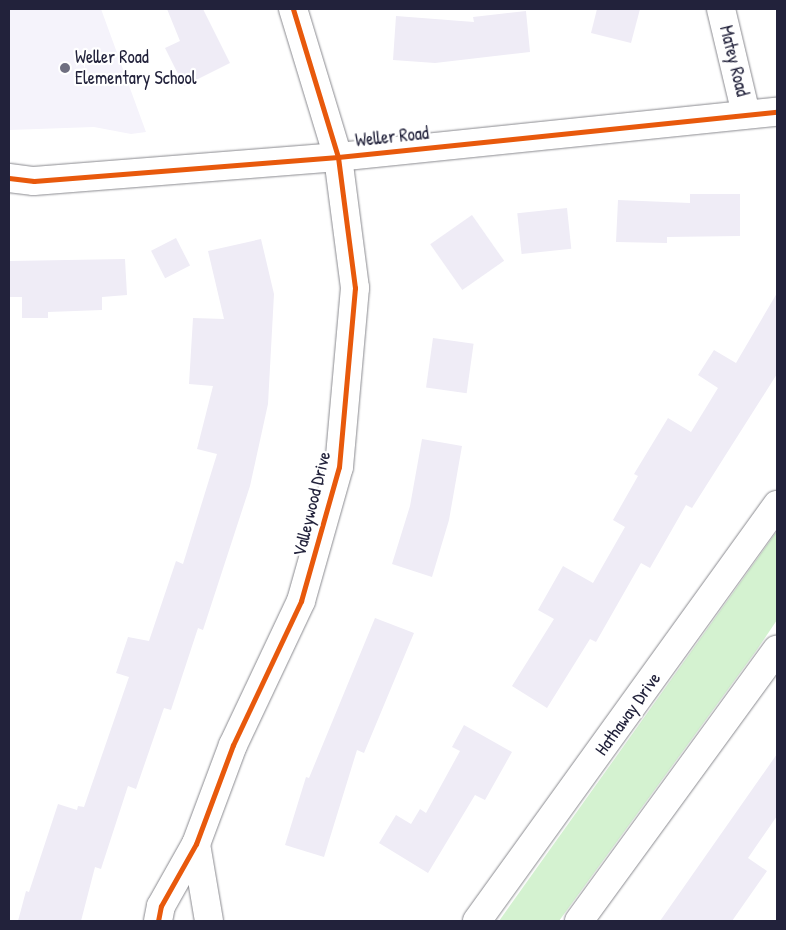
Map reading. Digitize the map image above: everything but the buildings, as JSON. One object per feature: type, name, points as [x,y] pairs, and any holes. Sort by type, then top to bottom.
[{"type":"street","name":"Valleywood Drive","points":[[158,921],[161,906],[196,844],[233,745],[301,601],[339,467],[355,288],[338,157],[293,9]]},
{"type":"street","name":"Matey Road","points":[[721,9],[746,114]]},
{"type":"street","name":"Weller Road","points":[[9,178],[34,181],[338,157],[777,112]]},
{"type":"street","name":"Hathaway Drive","points":[[477,921],[777,505]]},
{"type":"street","points":[[579,921],[777,649]]},
{"type":"street","points":[[196,844],[209,921]]},
{"type":"shaded area","name":"Weller Road Elementary School","points":[[9,9],[101,9],[146,132],[131,134],[94,127],[9,130]]},
{"type":"green space","points":[[777,531],[777,620],[756,651],[559,921],[499,921]]},
{"type":"cycle path","points":[[158,921],[161,906],[196,844],[233,745],[301,601],[339,467],[355,288],[338,157],[293,9]]},
{"type":"cycle path","points":[[9,178],[34,181],[338,157],[777,112]]},
{"type":"place","name":"Weller Road Elementary School","points":[[65,68]]}]
